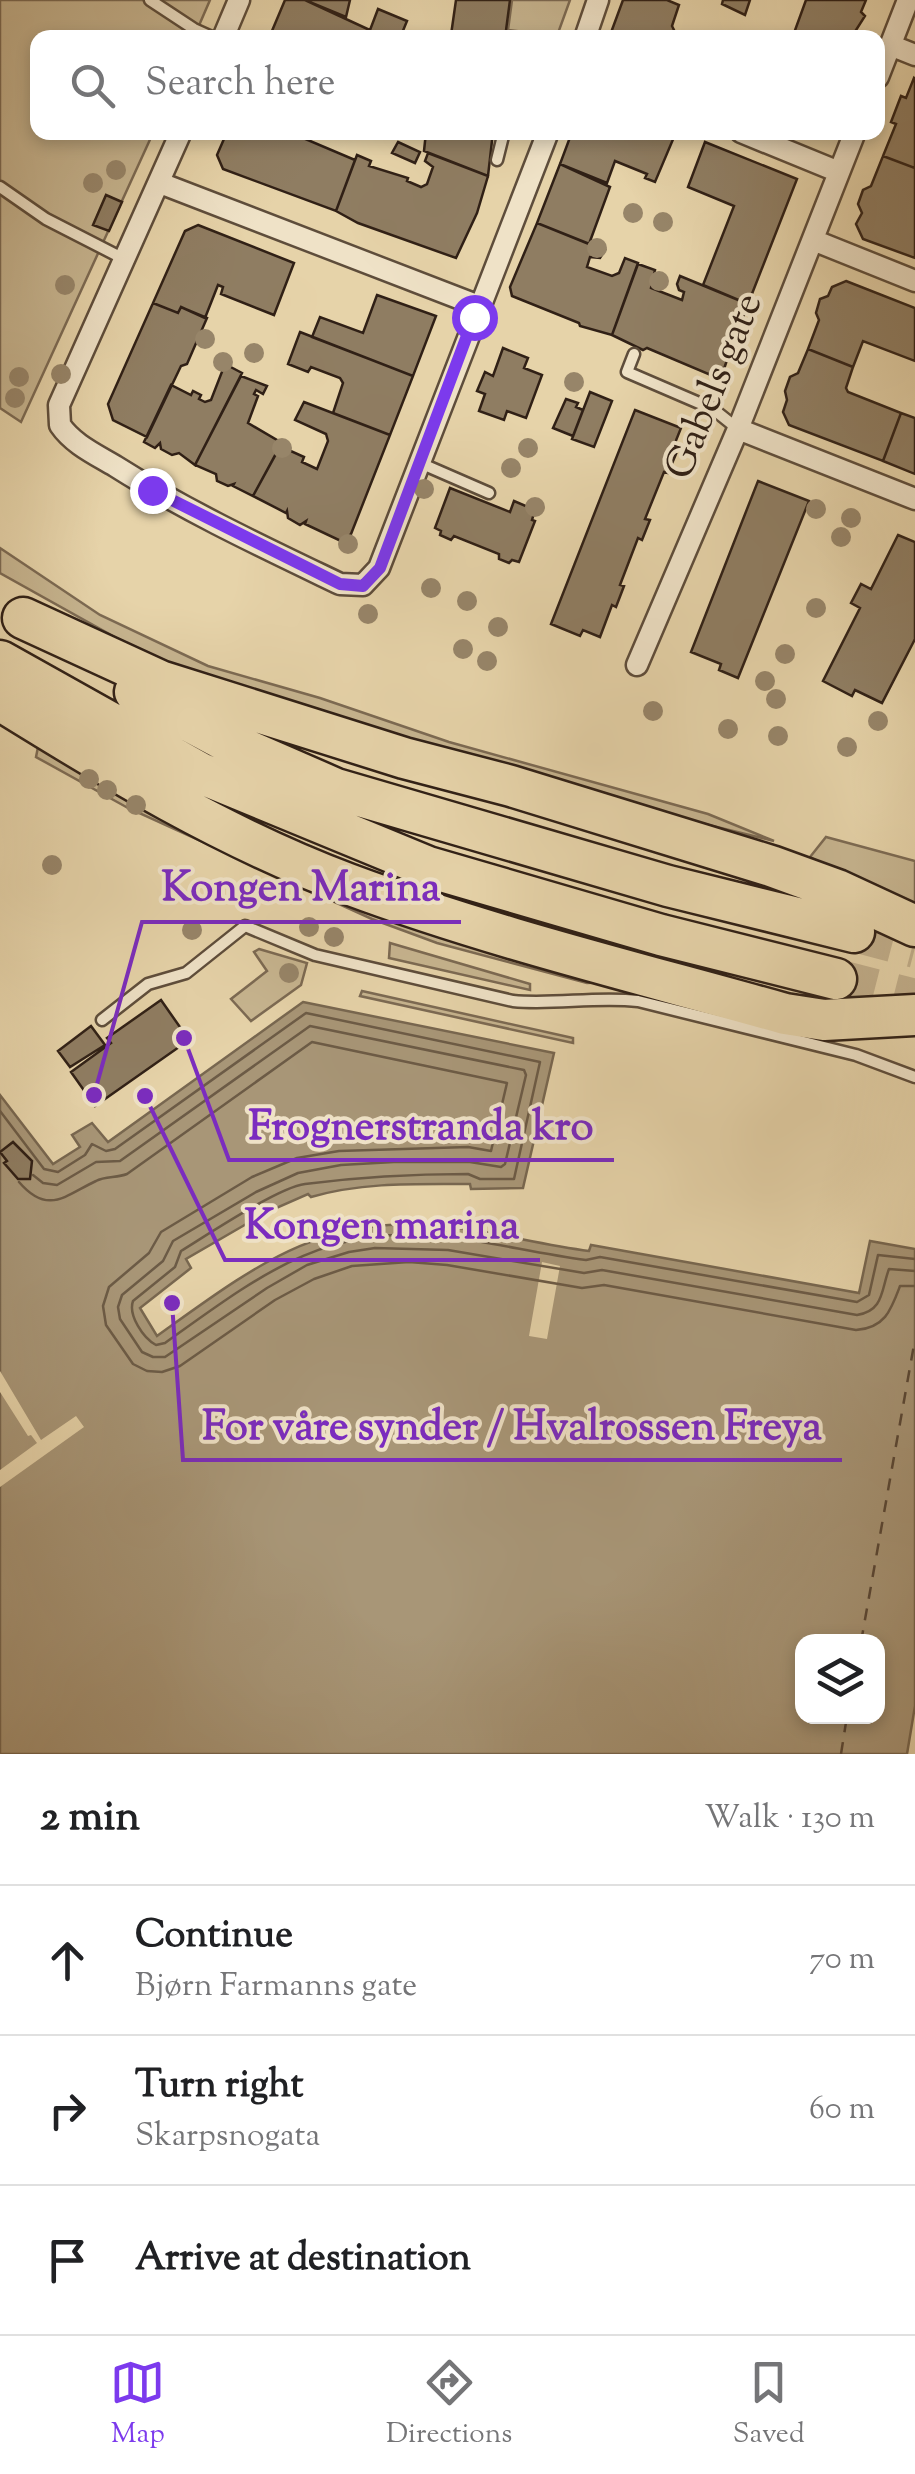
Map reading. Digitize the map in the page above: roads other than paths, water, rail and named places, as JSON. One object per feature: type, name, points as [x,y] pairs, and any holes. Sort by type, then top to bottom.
[{"type":"highway","points":[[11,610],[160,681],[771,866],[915,926]]},
{"type":"highway","points":[[11,610],[114,681],[226,741],[336,789],[668,886],[854,932]]},
{"type":"highway","points":[[0,662],[200,773],[428,868],[836,980]]},
{"type":"highway","points":[[0,700],[185,809],[348,884],[497,933],[785,1014],[824,1020],[915,1015]]},
{"type":"street","points":[[227,30],[240,0]]},
{"type":"street","points":[[587,30],[598,0]]},
{"type":"street","points":[[885,59],[908,0]]},
{"type":"street","points":[[890,45],[915,55]]},
{"type":"street","points":[[178,140],[59,405],[60,425],[77,443],[152,490],[340,584],[363,586],[380,568],[545,140]]},
{"type":"street","points":[[761,140],[839,172]]},
{"type":"street","name":"Gabels gate","points":[[637,665],[738,429],[852,140]]},
{"type":"street","points":[[160,184],[478,306]]},
{"type":"street","points":[[813,240],[915,281]]},
{"type":"street","points":[[738,429],[915,500]]},
{"type":"lane","points":[[150,0],[196,30]]},
{"type":"lane","points":[[497,160],[502,140]]},
{"type":"lane","points":[[0,187],[46,219],[125,260]]},
{"type":"lane","points":[[634,354],[627,372],[713,409],[738,429]]},
{"type":"lane","points":[[420,462],[489,493]]},
{"type":"lane","points":[[102,1020],[148,984],[186,974],[246,926],[315,955],[512,1001],[638,1001],[856,1056],[915,1077]]},
{"type":"water","points":[[303,1002],[554,1053],[523,1188],[410,1184],[370,1186],[311,1197],[308,1194],[267,1212],[186,1259],[191,1268],[140,1308],[157,1336],[260,1266],[329,1236],[366,1227],[452,1227],[589,1251],[591,1245],[859,1293],[870,1241],[915,1249],[915,1706],[907,1754],[0,1754],[0,1095],[53,1164],[80,1147],[72,1135],[92,1123],[108,1142]]},
{"type":"tunnel","points":[[854,932],[915,948]]},
{"type":"tunnel","points":[[836,979],[915,999]]},
{"type":"place","name":"Frognerstranda kro","points":[[184,1038]]},
{"type":"place","name":"Kongen Marina","points":[[94,1095]]},
{"type":"place","name":"Kongen marina","points":[[145,1096]]},
{"type":"place","name":"For våre synder / Hvalrossen Freya","points":[[172,1303]]}]
